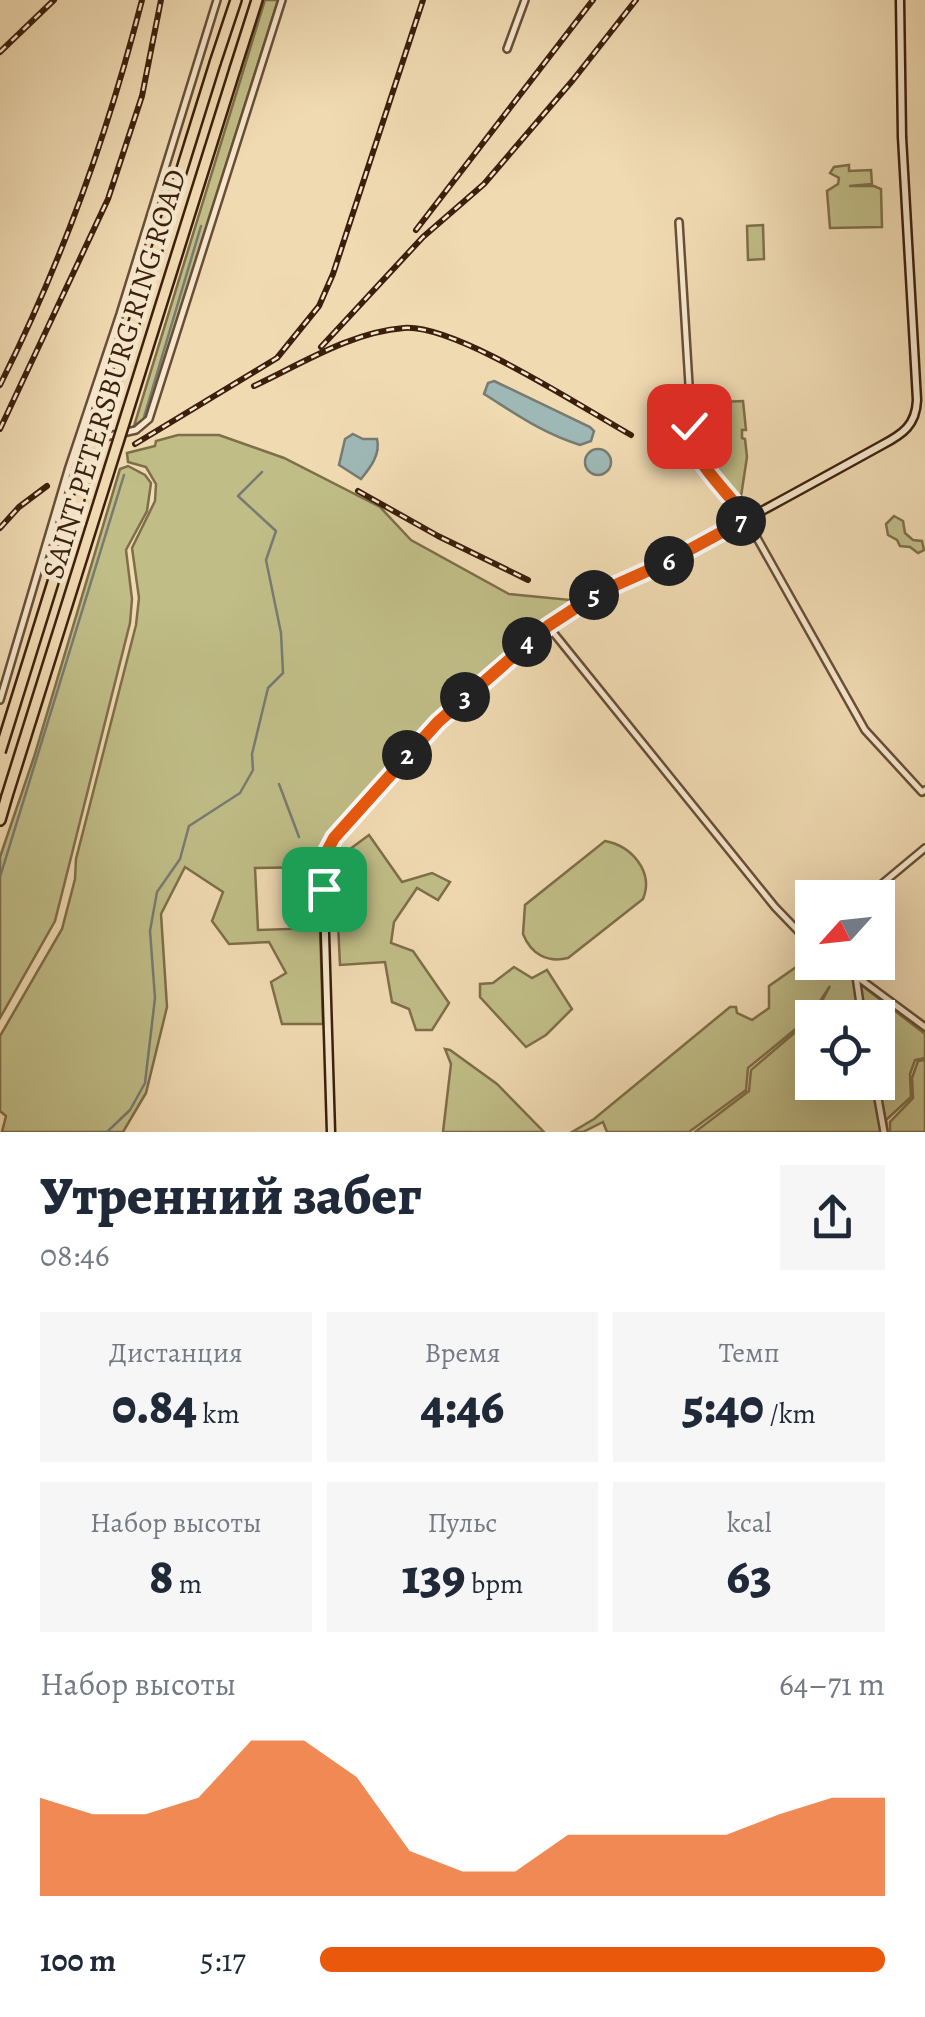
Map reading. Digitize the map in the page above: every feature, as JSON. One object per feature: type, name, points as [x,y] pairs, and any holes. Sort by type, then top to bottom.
[{"type":"highway","name":"SAINT PETERSBURG RING ROAD","points":[[0,752],[236,0]]},
{"type":"highway","name":"SAINT PETERSBURG RING ROAD","points":[[0,820],[257,0]]},
{"type":"street","points":[[0,700],[217,0]]},
{"type":"street","points":[[78,443],[136,430],[149,419],[282,0]]},
{"type":"street","points":[[507,49],[525,0]]},
{"type":"street","points":[[331,1132],[323,868],[328,846],[438,722],[548,626],[600,592],[665,563],[902,434],[921,408],[903,156],[900,0]]},
{"type":"street","points":[[679,222],[691,444],[696,457],[731,495],[746,519],[865,730],[923,791]]},
{"type":"street","points":[[548,626],[795,928]]},
{"type":"street","points":[[887,880],[925,848]]},
{"type":"street","points":[[861,980],[925,1028]]},
{"type":"street","points":[[878,1100],[884,1132]]},
{"type":"shaded area","points":[[265,0],[278,0],[155,391],[145,418],[134,426]]},
{"type":"shaded area","points":[[849,165],[849,171],[871,170],[872,184],[849,186],[881,189],[882,227],[830,228],[827,191],[838,184],[839,178],[830,173],[834,167]]},
{"type":"shaded area","points":[[763,225],[764,259],[748,260],[747,226]]},
{"type":"shaded area","points":[[743,401],[746,430],[742,430],[742,438],[747,457],[740,503],[700,449],[698,403]]},
{"type":"shaded area","points":[[178,435],[219,435],[284,458],[380,507],[411,540],[509,594],[571,600],[472,681],[413,741],[330,834],[319,854],[318,867],[255,868],[258,930],[320,928],[323,1024],[282,1024],[271,982],[286,973],[269,942],[229,944],[212,921],[223,892],[185,867],[161,914],[167,1007],[146,1093],[123,1132],[2,1132],[6,1116],[0,1111],[0,1036],[62,929],[136,625],[139,598],[132,548],[155,501],[156,484],[146,467],[128,462],[127,453]]},
{"type":"shaded area","points":[[128,466],[151,483],[147,511],[126,550],[132,599],[130,623],[55,921],[0,1018],[0,857],[120,469]]},
{"type":"shaded area","points":[[894,516],[903,521],[905,533],[922,541],[924,550],[918,553],[900,546],[888,535],[886,524]]},
{"type":"shaded area","points":[[369,835],[402,882],[432,873],[450,882],[438,900],[417,888],[394,922],[391,943],[413,951],[449,1003],[432,1030],[416,1030],[409,1009],[392,1002],[385,962],[340,965],[337,903],[346,852]]},
{"type":"shaded area","points":[[605,841],[624,848],[638,862],[646,879],[643,899],[568,958],[541,955],[530,947],[523,934],[525,905]]},
{"type":"shaded area","points":[[514,967],[532,978],[547,970],[572,1009],[546,1035],[526,1047],[480,997],[480,984],[493,983]]},
{"type":"shaded area","points":[[795,968],[795,980],[856,980],[881,1000],[823,1000],[830,986],[821,1000],[795,1000],[795,1029],[748,1068],[746,1090],[689,1132],[607,1132],[603,1122],[583,1132],[572,1132],[594,1119],[730,1007],[736,1007],[737,1013],[752,1020],[769,1008],[769,986]]},
{"type":"shaded area","points":[[895,1011],[925,1034],[925,1058],[915,1060],[910,1074],[911,1097],[886,1120],[887,1132],[695,1132],[749,1091],[751,1070],[795,1032],[795,1100],[895,1100]]},
{"type":"shaded area","points":[[445,1049],[497,1084],[544,1132],[443,1132],[451,1064]]},
{"type":"shaded area","points":[[925,1060],[925,1132],[890,1132],[890,1122],[913,1098],[912,1078],[918,1061]]},
{"type":"water","points":[[494,381],[590,427],[594,431],[591,441],[580,445],[518,416],[484,394],[488,383]]},
{"type":"water","points":[[353,434],[377,439],[376,456],[361,479],[339,465],[345,439]]},
{"type":"water","points":[[598,449],[607,453],[611,462],[607,471],[598,475],[589,471],[585,462],[589,453]]},
{"type":"waterway","points":[[144,417],[201,226]]},
{"type":"waterway","points":[[107,1132],[130,1110],[145,1083],[155,998],[150,931],[157,892],[180,859],[189,826],[240,793],[253,770],[252,754],[268,688],[283,673],[281,633],[266,560],[276,531],[238,496],[262,472]]},
{"type":"waterway","points":[[0,877],[124,475]]},
{"type":"waterway","points":[[279,784],[299,837]]},
{"type":"railway","points":[[0,52],[54,0]]},
{"type":"railway","points":[[0,385],[44,292],[82,196],[142,0]]},
{"type":"railway","points":[[0,429],[108,199],[142,96],[161,0]]},
{"type":"railway","points":[[135,444],[277,358],[319,306],[423,0]]},
{"type":"railway","points":[[416,230],[593,0]]},
{"type":"railway","points":[[321,347],[423,237],[484,184],[636,0]]},
{"type":"railway","points":[[254,386],[365,336],[404,328],[426,330],[485,353],[631,435]]},
{"type":"railway","points":[[0,528],[47,486]]},
{"type":"railway","points":[[358,491],[528,580]]},
{"type":"route","points":[[324,889],[325,855],[334,838],[438,722],[491,672],[586,600],[746,519],[731,495],[696,457],[689,426]]}]
